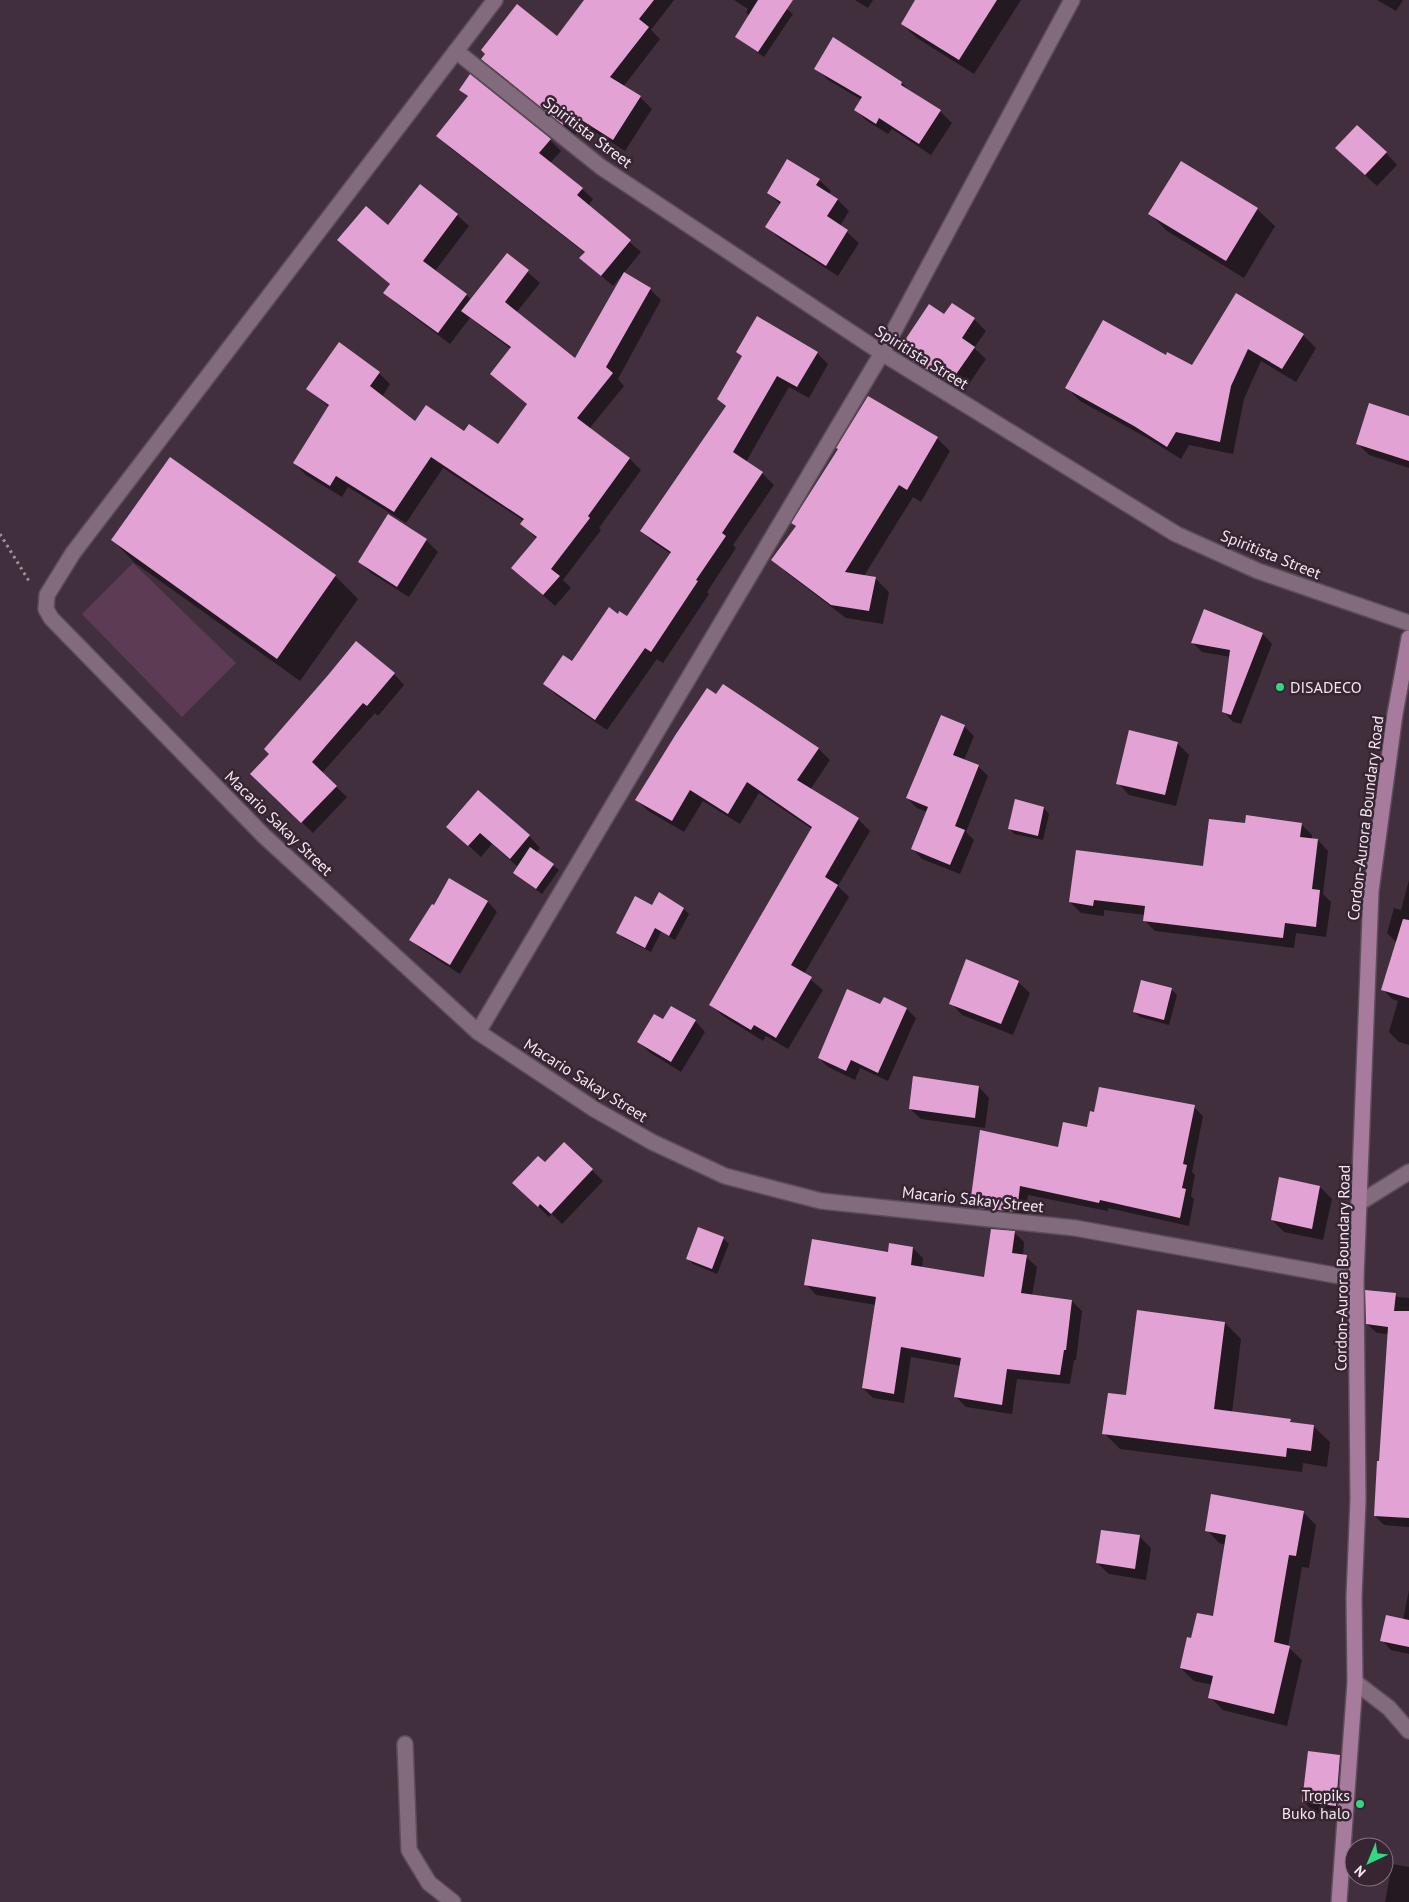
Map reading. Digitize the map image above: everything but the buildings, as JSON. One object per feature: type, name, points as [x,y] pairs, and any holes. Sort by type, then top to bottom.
[{"type":"main road","name":"Cordon-Aurora Boundary Road","points":[[1339,1902],[1355,1682],[1354,1597],[1358,1500],[1356,1279],[1371,891],[1395,714],[1409,638]]},
{"type":"street","points":[[46,609],[47,595],[73,553],[495,0]]},
{"type":"street","points":[[478,1032],[882,353],[1072,0]]},
{"type":"street","name":"Spiritista Street","points":[[456,50],[601,167],[882,353],[1176,534],[1258,571],[1409,623]]},
{"type":"street","name":"Macario Sakay Street","points":[[46,609],[52,618],[264,836],[478,1032],[594,1109],[652,1142],[725,1176],[821,1201],[1075,1228],[1356,1279]]},
{"type":"street","points":[[1359,1204],[1409,1172]]},
{"type":"street","points":[[1355,1682],[1389,1708],[1409,1731]]},
{"type":"street","points":[[405,1744],[409,1850],[429,1883],[453,1902]]},
{"type":"path","points":[[0,534],[46,609]]},
{"type":"shaded area","points":[[133,563],[236,663],[182,717],[82,614]]},
{"type":"place","name":"DISADECO","points":[[1280,687]]},
{"type":"place","name":"Tropiks Buko halo","points":[[1360,1804]]}]
